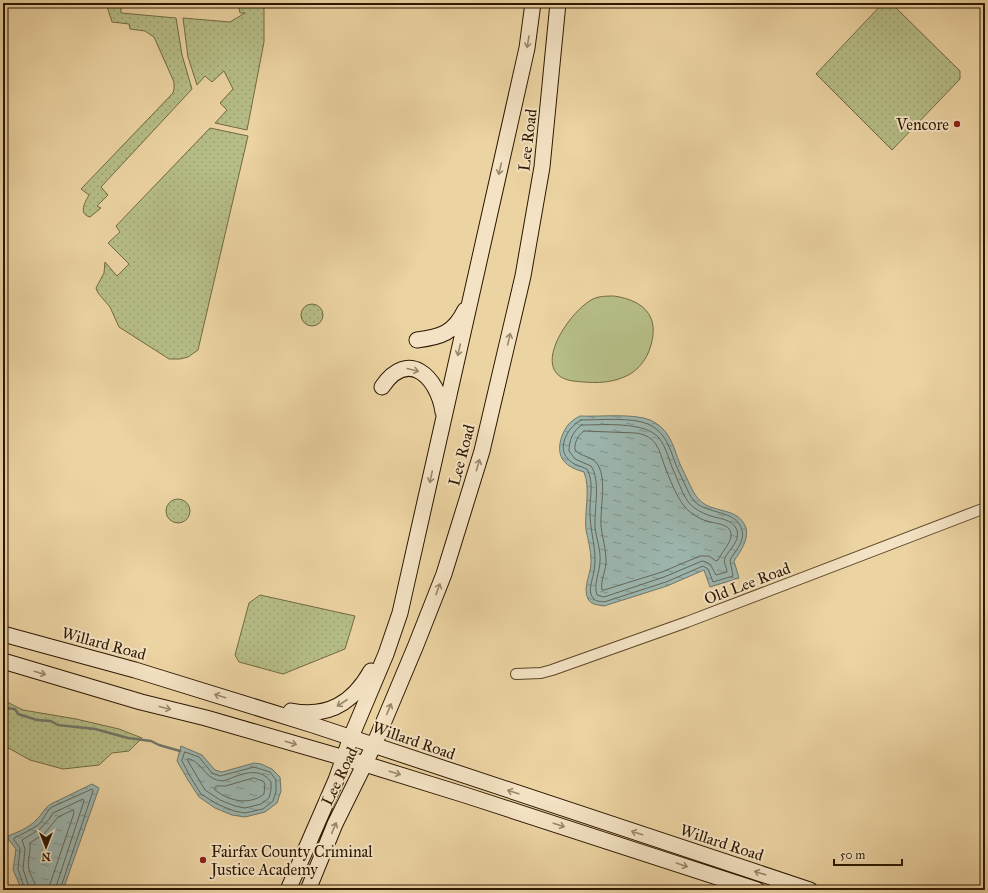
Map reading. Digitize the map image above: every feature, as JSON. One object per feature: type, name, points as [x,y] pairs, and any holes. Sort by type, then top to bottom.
[{"type":"street","name":"Lee Road","points":[[288,890],[344,759],[351,737],[386,654],[400,612],[527,48],[533,3]]},
{"type":"street","name":"Lee Road","points":[[308,890],[335,824],[374,745],[432,605],[448,560],[482,452],[523,276],[541,175],[558,3]]},
{"type":"street","points":[[417,340],[431,338],[448,332],[461,319],[471,298]]},
{"type":"street","points":[[382,387],[392,375],[402,369],[408,368],[421,372],[431,380],[438,393],[442,401],[444,418]]},
{"type":"street","name":"Old Lee Road","points":[[516,674],[540,673],[560,667],[687,622],[985,508]]},
{"type":"street","points":[[238,701],[299,713],[325,711],[339,706],[354,695],[368,677],[400,612]]},
{"type":"street","name":"Willard Road","points":[[3,634],[135,670],[238,701],[351,737],[810,890]]},
{"type":"street","points":[[3,661],[141,702],[206,718],[365,764],[480,799],[757,890]]},
{"type":"green space","points":[[106,3],[117,3],[117,7],[121,7],[121,13],[176,18],[182,55],[192,89],[101,187],[108,195],[97,206],[101,208],[90,217],[83,211],[84,204],[89,195],[81,189],[173,93],[174,89],[174,82],[154,37],[145,31],[130,29],[129,24],[112,22]]},
{"type":"green space","points":[[238,3],[264,3],[264,42],[247,130],[215,123],[227,110],[220,103],[233,89],[224,71],[212,82],[205,76],[197,85],[188,57],[183,18],[230,22],[245,13],[240,13]]},
{"type":"green space","points":[[883,3],[891,3],[960,71],[960,79],[892,150],[816,74]]},
{"type":"green space","points":[[210,128],[248,136],[198,350],[188,357],[169,359],[119,327],[110,307],[98,293],[96,288],[104,273],[105,262],[117,276],[129,264],[108,243],[120,232],[116,226]]},
{"type":"green space","points":[[614,296],[625,298],[643,307],[652,321],[652,340],[645,359],[632,373],[612,381],[580,382],[559,376],[553,367],[553,355],[557,342],[564,328],[584,305],[593,299]]},
{"type":"green space","points":[[312,304],[320,307],[323,315],[320,323],[312,326],[304,323],[301,315],[304,307]]},
{"type":"green space","points":[[178,499],[186,503],[190,511],[186,519],[178,523],[170,519],[166,511],[170,503]]},
{"type":"green space","points":[[260,595],[355,616],[345,649],[283,674],[239,662],[235,655],[249,603]]},
{"type":"green space","points":[[3,700],[23,710],[76,719],[119,729],[142,738],[129,751],[112,753],[99,765],[63,769],[30,760],[3,745]]},
{"type":"water","points":[[580,416],[643,418],[650,420],[662,428],[670,439],[693,492],[698,499],[709,506],[733,514],[743,522],[747,532],[746,537],[739,554],[734,561],[739,578],[710,587],[704,570],[667,586],[604,606],[589,601],[586,594],[586,589],[591,560],[586,530],[586,479],[584,472],[567,465],[560,452],[561,437],[565,429],[571,422]]},
{"type":"water","points":[[181,746],[202,755],[215,770],[222,772],[254,763],[261,764],[272,769],[280,777],[281,791],[277,803],[265,812],[245,817],[232,815],[215,808],[199,797],[177,761]]},
{"type":"water","points":[[92,784],[99,788],[63,890],[22,890],[13,870],[16,849],[8,839],[8,836],[30,825],[51,804]]},
{"type":"waterway","points":[[3,708],[15,709],[18,714],[37,720],[51,721],[58,725],[95,729],[128,738],[151,741],[180,751]]},
{"type":"place","name":"Vencore","points":[[957,124]]},
{"type":"place","name":"Fairfax County Criminal Justice Academy","points":[[203,860]]}]
